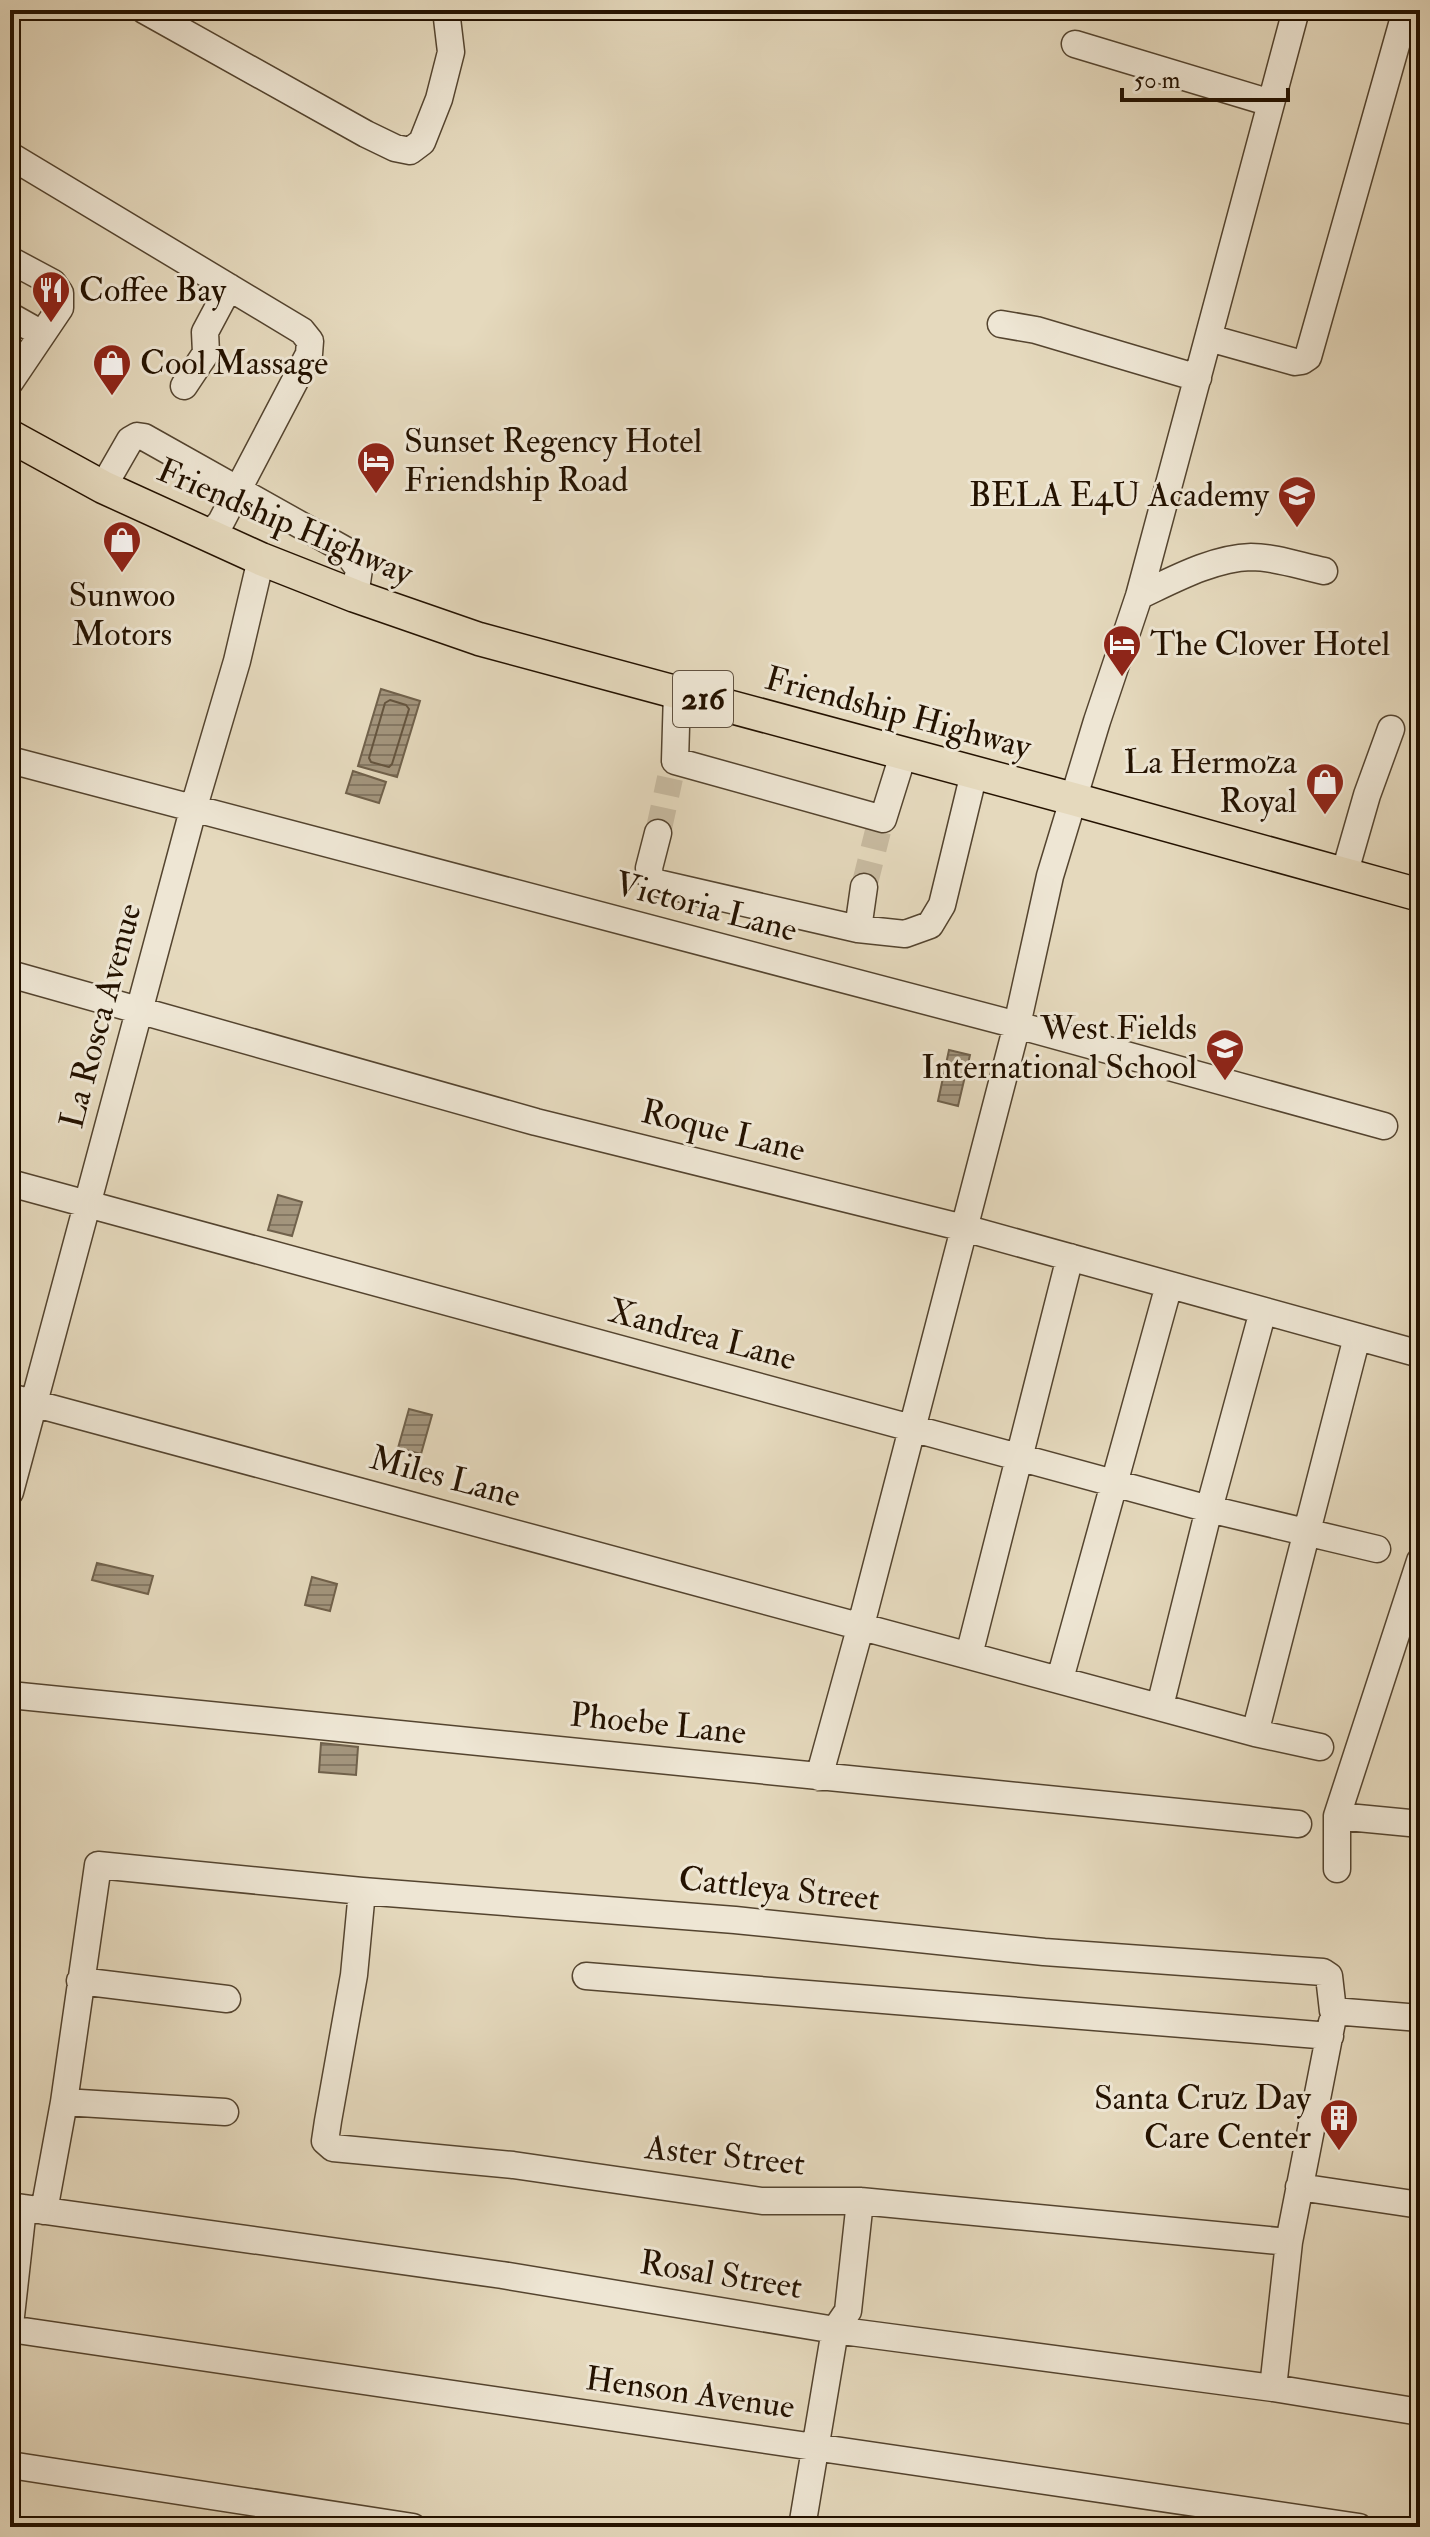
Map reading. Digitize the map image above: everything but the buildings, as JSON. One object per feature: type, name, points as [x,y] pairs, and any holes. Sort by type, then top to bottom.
[{"type":"main road","name":"Friendship Highway","points":[[10,436],[103,487],[261,559],[479,639],[1420,895]]},
{"type":"street","points":[[144,10],[366,134],[395,148],[410,151],[422,142],[439,99],[451,52],[446,10]]},
{"type":"street","points":[[819,1777],[1017,1025],[1050,876],[1139,596],[1296,10]]},
{"type":"street","points":[[1209,338],[1295,362],[1308,357],[1406,10]]},
{"type":"street","points":[[1075,44],[1271,103]]},
{"type":"street","points":[[14,158],[302,331],[310,341],[309,354],[221,522],[210,534]]},
{"type":"street","points":[[10,260],[53,283],[60,293],[60,308],[14,370]]},
{"type":"street","points":[[184,386],[206,353],[205,332],[229,287]]},
{"type":"street","points":[[10,316],[42,334]]},
{"type":"street","points":[[1001,324],[1036,330],[1198,378]]},
{"type":"street","points":[[103,487],[130,440],[137,436],[144,437],[345,550],[359,569],[355,596]]},
{"type":"street","points":[[1139,596],[1233,559],[1269,558],[1324,571]]},
{"type":"street","name":"La Rosca Avenue","points":[[10,1492],[22,1401],[88,1204],[193,810],[240,648],[261,559]]},
{"type":"street","points":[[677,692],[672,770],[881,825],[903,755]]},
{"type":"street","points":[[1344,875],[1367,795],[1391,729]]},
{"type":"street","name":"Victoria Lane","points":[[10,760],[1017,1025],[1384,1126]]},
{"type":"street","points":[[658,833],[649,868],[650,877],[657,883],[858,929],[905,934],[930,925],[942,905],[974,773]]},
{"type":"street","points":[[858,929],[864,887]]},
{"type":"street","name":"Roque Lane","points":[[10,974],[536,1122],[964,1228],[1420,1354]]},
{"type":"street","name":"Xandrea Lane","points":[[10,1183],[1113,1484],[1377,1549]]},
{"type":"street","points":[[969,1655],[1070,1257]]},
{"type":"street","points":[[1060,1679],[1169,1285]]},
{"type":"street","points":[[1160,1706],[1263,1311]]},
{"type":"street","points":[[1255,1733],[1357,1337]]},
{"type":"street","name":"Miles Lane","points":[[22,1401],[1255,1733],[1320,1747]]},
{"type":"street","points":[[1337,1869],[1337,1816],[1420,1561]]},
{"type":"street","name":"Phoebe Lane","points":[[10,1695],[1298,1824]]},
{"type":"street","points":[[1337,1816],[1420,1824]]},
{"type":"street","name":"Cattleya Street","points":[[80,1981],[98,1865],[362,1891],[735,1920],[1044,1952],[1323,1972],[1329,1976],[1332,2024]]},
{"type":"street","name":"Aster Street","points":[[362,1891],[354,1975],[325,2141],[333,2148],[513,2165],[762,2201],[860,2201],[1289,2242]]},
{"type":"street","points":[[586,1976],[1332,2024],[1420,2018]]},
{"type":"street","points":[[10,2327],[26,2208],[64,2102],[80,1981],[227,1999]]},
{"type":"street","points":[[1273,2388],[1289,2242],[1332,2024]]},
{"type":"street","points":[[64,2102],[225,2112]]},
{"type":"street","points":[[1299,2187],[1420,2205]]},
{"type":"street","points":[[802,2527],[835,2330],[848,2311],[860,2201]]},
{"type":"street","name":"Rosal Street","points":[[26,2208],[502,2275],[835,2330],[1273,2388],[1420,2412]]},
{"type":"street","name":"Henson Avenue","points":[[10,2327],[1359,2527]]},
{"type":"street","points":[[10,2465],[413,2527]]},
{"type":"water","points":[[381,689],[420,701],[397,777],[358,766]]},
{"type":"water","points":[[353,771],[386,782],[379,803],[346,793]]},
{"type":"water","points":[[949,1050],[970,1055],[958,1106],[938,1101]]},
{"type":"water","points":[[278,1195],[302,1202],[292,1236],[268,1230]]},
{"type":"water","points":[[409,1409],[432,1415],[421,1454],[398,1448]]},
{"type":"water","points":[[97,1563],[153,1576],[148,1594],[92,1580]]},
{"type":"water","points":[[312,1577],[337,1584],[330,1611],[305,1605]]},
{"type":"water","points":[[321,1743],[358,1747],[356,1775],[319,1772]]},
{"type":"tunnel","points":[[658,833],[670,778]]},
{"type":"tunnel","points":[[864,887],[878,831]]},
{"type":"place","name":"Coffee Bay","points":[[51,324]]},
{"type":"place","name":"Cool Massage","points":[[112,397]]},
{"type":"place","name":"Sunset Regency Hotel Friendship Road","points":[[376,495]]},
{"type":"place","name":"BELA E4U Academy","points":[[1297,529]]},
{"type":"place","name":"Sunwoo Motors","points":[[122,574]]},
{"type":"place","name":"The Clover Hotel","points":[[1122,678]]},
{"type":"place","name":"La Hermoza Royal","points":[[1325,816]]},
{"type":"place","name":"West Fields International School","points":[[1225,1082]]},
{"type":"place","name":"Santa Cruz Day Care Center","points":[[1339,2152]]}]
